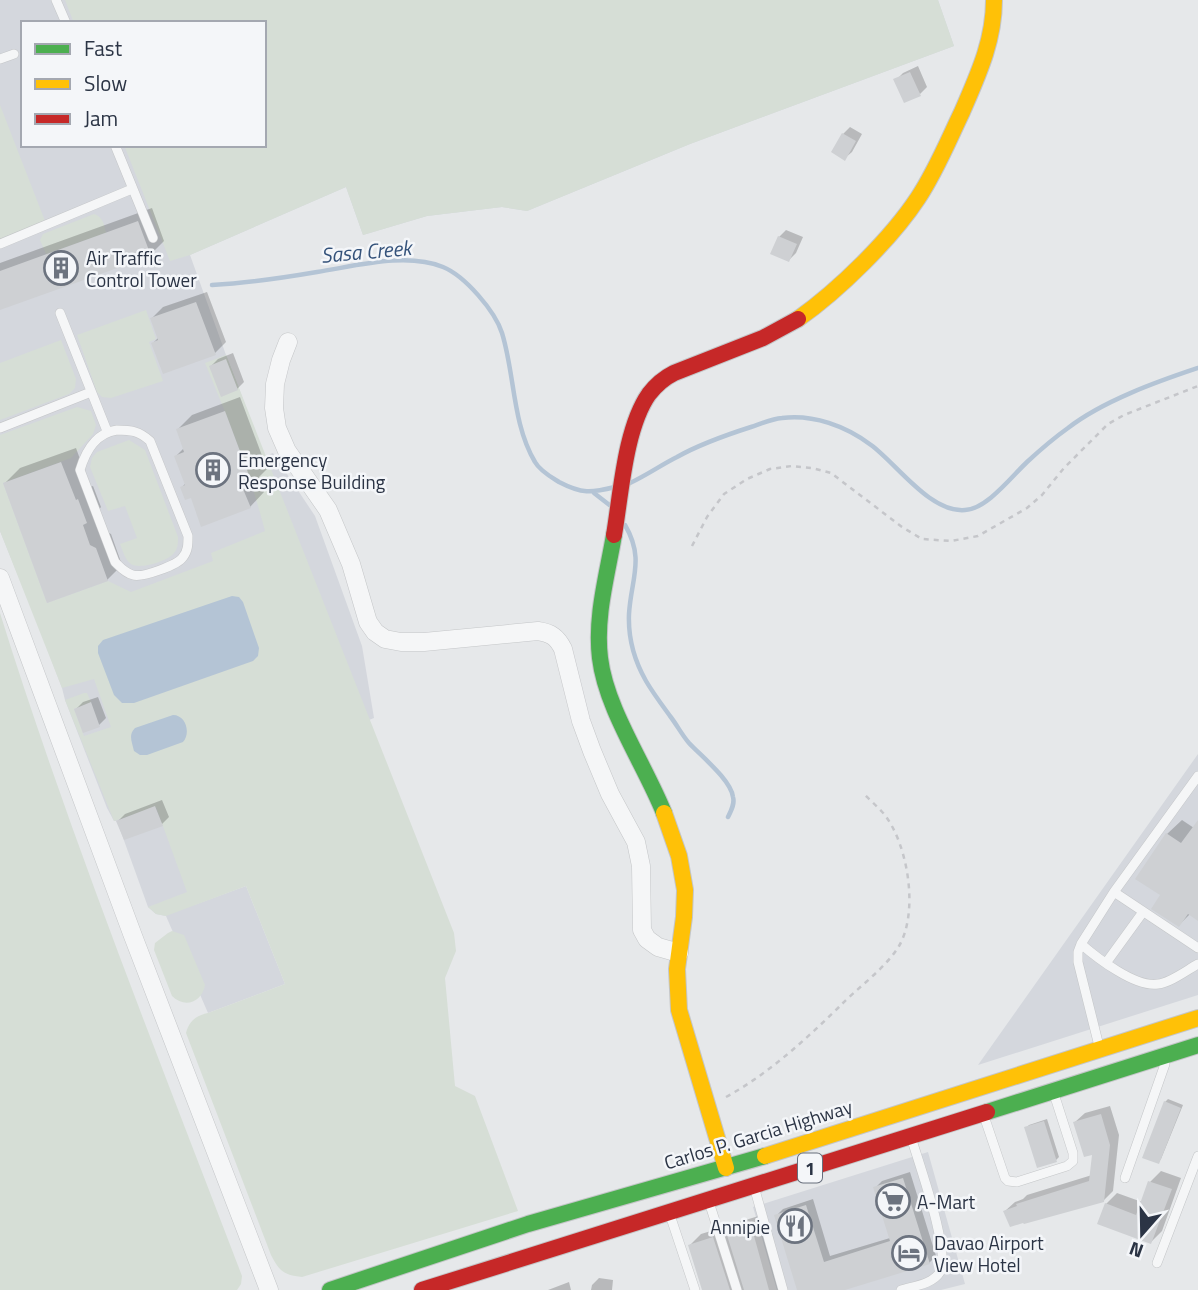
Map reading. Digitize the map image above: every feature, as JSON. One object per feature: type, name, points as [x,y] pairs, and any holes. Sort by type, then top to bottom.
[{"type":"main road","points":[[726,1167],[677,999],[679,953],[686,908],[685,881],[664,811],[623,725],[603,674],[599,641],[603,602],[628,460],[639,413],[646,397],[655,386],[666,377],[783,329],[856,269],[900,223],[933,171],[981,71],[992,34],[994,0]]},
{"type":"main road","name":"Carlos P. Garcia Highway","points":[[330,1290],[528,1224],[747,1162],[1198,1018]]},
{"type":"main road","name":"1","points":[[422,1290],[1198,1045]]},
{"type":"main road","points":[[826,1136],[834,1161]]},
{"type":"main road","points":[[528,1224],[537,1253]]},
{"type":"street","points":[[288,342],[275,384],[277,428],[287,451],[328,510],[351,564],[368,622],[374,632],[385,639],[401,642],[538,631],[558,639],[592,751],[610,794],[636,842],[641,866],[642,930],[647,940],[658,947],[679,953]]},
{"type":"street","points":[[0,578],[133,936],[269,1290]]},
{"type":"lane","points":[[56,0],[64,21]]},
{"type":"lane","points":[[0,59],[14,54]]},
{"type":"lane","points":[[116,147],[153,238]]},
{"type":"lane","points":[[0,244],[132,189]]},
{"type":"lane","points":[[60,313],[107,431]]},
{"type":"lane","points":[[0,428],[91,392]]},
{"type":"lane","points":[[130,430],[141,433],[150,440],[188,536],[188,546],[181,561],[143,576],[134,576],[115,562],[80,470],[90,446],[107,431],[130,430]]},
{"type":"lane","points":[[1107,1075],[1078,962],[1080,944],[1198,776]]},
{"type":"lane","points":[[1114,892],[1198,948]]},
{"type":"lane","points":[[1106,963],[1143,912]]},
{"type":"lane","points":[[1080,944],[1106,963],[1150,985],[1161,984],[1198,964]]},
{"type":"lane","points":[[1125,1178],[1168,1055],[1159,1030]]},
{"type":"lane","points":[[984,1114],[1003,1175],[1008,1181],[1017,1182],[1067,1166],[1073,1161],[1073,1153],[1053,1092]]},
{"type":"lane","points":[[901,1290],[930,1282],[939,1274],[943,1253],[911,1137]]},
{"type":"lane","points":[[1157,1263],[1198,1156]]},
{"type":"lane","points":[[747,1162],[783,1290]]},
{"type":"lane","points":[[699,1175],[737,1290]]},
{"type":"lane","points":[[660,1186],[695,1290]]},
{"type":"path","points":[[692,546],[707,517],[724,495],[747,479],[771,469],[792,466],[831,473],[902,527],[922,538],[951,541],[978,536],[1027,508],[1108,424],[1198,386]]},
{"type":"path","points":[[708,1107],[767,1072],[819,1027],[900,945],[911,902],[908,875],[900,844],[885,815],[864,795]]},
{"type":"shaded area","points":[[0,0],[938,0],[954,46],[690,144],[527,211],[502,207],[427,216],[363,235],[346,187],[190,255],[265,456],[273,453],[315,516],[362,646],[374,718],[156,806],[194,905],[246,886],[285,984],[208,1013],[166,916],[156,914],[148,907],[117,821],[114,821],[107,808],[0,531]]},
{"type":"shaded area","points":[[65,0],[938,0],[954,46],[690,144],[527,211],[502,207],[427,216],[363,235],[346,187],[190,255],[170,261],[125,147],[266,147],[266,21],[73,21]]},
{"type":"shaded area","points":[[0,105],[45,221],[0,239]]},
{"type":"shaded area","points":[[94,214],[101,219],[106,233],[46,254],[40,240],[43,234]]},
{"type":"shaded area","points":[[146,310],[156,339],[149,342],[163,381],[111,398],[102,397],[97,392],[77,335]]},
{"type":"shaded area","points":[[61,340],[76,379],[75,388],[69,394],[0,420],[0,363]]},
{"type":"shaded area","points":[[226,355],[454,933],[456,951],[445,978],[455,1086],[475,1096],[518,1211],[302,1277],[283,1271],[271,1255],[186,1033],[191,1022],[200,1015],[285,984],[246,886],[166,916],[156,914],[148,907],[187,892],[156,807],[114,821],[65,700],[87,693],[91,702],[74,709],[84,736],[111,727],[94,679],[62,688],[0,531],[0,435],[77,407],[91,411],[96,425],[93,434],[71,458],[3,483],[47,603],[108,581],[131,592],[213,561],[211,553],[265,531],[238,446],[205,363]]},
{"type":"shaded area","points":[[129,440],[145,450],[178,537],[177,548],[171,556],[147,565],[135,566],[126,558],[120,544],[137,538],[125,506],[108,511],[90,467],[97,452]]},
{"type":"shaded area","points":[[0,613],[85,863],[242,1276],[237,1290],[0,1290]]},
{"type":"shaded area","points":[[1198,754],[1198,995],[978,1065]]},
{"type":"shaded area","points":[[172,931],[184,935],[205,985],[200,996],[192,1002],[182,1002],[172,996],[154,950],[155,943]]},
{"type":"shaded area","points":[[928,1152],[965,1284],[941,1290],[777,1290],[753,1207]]},
{"type":"water","points":[[232,596],[239,597],[243,602],[259,648],[258,656],[253,661],[134,703],[122,703],[114,695],[98,653],[98,646],[103,640]]},
{"type":"water","points":[[173,715],[181,718],[186,725],[187,734],[183,742],[147,755],[134,751],[131,736],[135,728]]},
{"type":"building","points":[[910,72],[921,96],[904,103],[893,79]]},
{"type":"building","points":[[842,133],[856,141],[845,161],[831,152]]},
{"type":"building","name":"Air Traffic Control Tower","points":[[138,221],[151,256],[0,310],[0,271]]},
{"type":"building","points":[[778,236],[797,244],[789,262],[770,254]]},
{"type":"building","points":[[196,302],[216,355],[163,374],[151,343],[158,340],[150,318]]},
{"type":"building","points":[[226,359],[238,390],[221,397],[209,366]]},
{"type":"building","name":"Emergency Response Building","points":[[225,411],[253,486],[243,489],[251,508],[201,527],[191,498],[185,500],[180,487],[185,485],[174,456],[184,452],[176,429]]},
{"type":"building","points":[[61,462],[87,523],[83,525],[90,545],[96,548],[108,581],[47,603],[3,483]]},
{"type":"building","points":[[91,702],[100,727],[83,733],[74,709]]},
{"type":"building","points":[[155,806],[163,826],[124,840],[116,821]]},
{"type":"building","points":[[1198,820],[1198,921],[1188,914],[1179,927],[1151,909],[1160,895],[1135,879],[1166,833],[1181,843]]},
{"type":"building","points":[[1164,1101],[1181,1108],[1159,1164],[1142,1158]]},
{"type":"building","points":[[1101,1114],[1110,1145],[1104,1202],[1010,1227],[1003,1211],[1017,1206],[1016,1204],[1089,1181],[1092,1155],[1084,1157],[1073,1122]]},
{"type":"building","points":[[1044,1121],[1057,1162],[1037,1168],[1024,1127]]},
{"type":"building","points":[[903,1178],[930,1264],[845,1290],[797,1290],[774,1215],[806,1205],[824,1262],[890,1241],[873,1187]]},
{"type":"building","points":[[1148,1181],[1172,1189],[1151,1244],[1097,1224],[1105,1203],[1136,1215]]},
{"type":"building","points":[[751,1225],[769,1290],[744,1290],[726,1232]]},
{"type":"building","points":[[713,1237],[730,1290],[702,1290],[688,1245]]},
{"type":"waterway","name":"Sasa Creek","points":[[212,285],[397,260],[443,267],[469,286],[498,324],[506,349],[522,431],[537,465],[559,482],[574,489],[593,491],[615,487]]},
{"type":"waterway","points":[[630,483],[704,444],[774,419],[794,417],[829,423],[851,432],[881,453],[927,496],[952,509],[965,510],[990,498],[1027,462],[1082,418],[1130,393],[1198,368]]},
{"type":"waterway","points":[[594,493],[612,507]]},
{"type":"waterway","points":[[625,525],[636,559],[629,623],[635,657],[649,685],[684,737],[727,783],[733,800],[728,817]]},
{"type":"traffic: fast","points":[[614,535],[600,612],[600,658],[618,717],[664,813]]},
{"type":"traffic: fast","points":[[987,1112],[1198,1045]]},
{"type":"traffic: fast","points":[[330,1290],[528,1224],[765,1156]]},
{"type":"traffic: slow","points":[[798,319],[863,263],[894,230],[924,188],[947,145],[979,71],[991,30],[994,0]]},
{"type":"traffic: slow","points":[[664,813],[679,856],[685,890],[677,969],[679,1010],[726,1168]]},
{"type":"traffic: slow","points":[[765,1156],[1198,1018]]},
{"type":"traffic: jam","points":[[614,535],[629,443],[634,425],[649,394],[674,373],[763,338],[798,319]]},
{"type":"traffic: jam","points":[[422,1290],[987,1112]]},
{"type":"place","name":"Air Traffic Control Tower","points":[[61,268]]},
{"type":"place","name":"Emergency Response Building","points":[[213,470]]},
{"type":"place","name":"A-Mart","points":[[893,1201]]},
{"type":"place","name":"Annipie","points":[[795,1226]]},
{"type":"place","name":"Davao Airport View Hotel","points":[[909,1253]]}]
